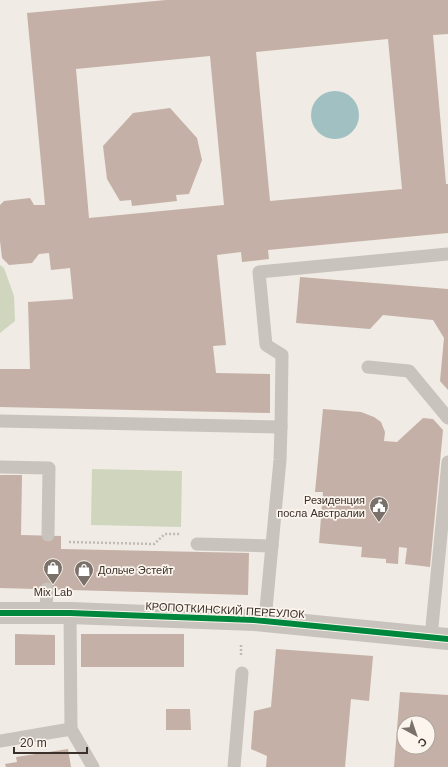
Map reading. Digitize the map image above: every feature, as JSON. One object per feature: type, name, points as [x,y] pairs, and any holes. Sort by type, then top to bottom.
[{"type":"street","name":"КРОПОТКИНСКИЙ ПЕРЕУЛОК","points":[[0,613],[70,613],[265,620],[440,638]]},
{"type":"lane","points":[[265,620],[280,460],[282,355],[266,345],[259,272],[448,254]]},
{"type":"lane","points":[[368,368],[409,371],[448,418]]},
{"type":"lane","points":[[0,421],[281,427]]},
{"type":"lane","points":[[440,638],[448,462]]},
{"type":"lane","points":[[0,467],[49,468],[48,535]]},
{"type":"lane","points":[[197,544],[272,546]]},
{"type":"lane","points":[[46,613],[47,590]]},
{"type":"lane","points":[[70,613],[71,729],[93,767]]},
{"type":"lane","points":[[234,767],[242,673]]},
{"type":"lane","points":[[0,741],[71,729]]},
{"type":"path","points":[[69,542],[154,544],[165,534],[185,534],[197,544]]},
{"type":"path","points":[[241,646],[241,653]]},
{"type":"green space","points":[[0,265],[4,268],[14,296],[15,321],[0,333]]},
{"type":"green space","points":[[92,469],[182,471],[181,527],[91,525]]},
{"type":"water","points":[[335,91],[344,93],[352,98],[357,106],[359,115],[357,124],[352,132],[344,137],[335,139],[326,137],[318,132],[313,124],[311,115],[313,106],[318,98],[326,93]]},
{"type":"building","points":[[166,0],[448,0],[448,34],[433,35],[446,184],[448,184],[448,233],[268,250],[269,259],[242,262],[241,252],[217,255],[226,345],[213,346],[216,373],[270,374],[270,413],[0,407],[0,369],[30,369],[28,302],[73,299],[70,268],[51,270],[49,253],[39,254],[32,263],[9,265],[2,258],[0,241],[0,205],[4,201],[30,198],[34,205],[45,205],[27,13]],"holes":[[[388,39],[402,189],[270,201],[256,52]],[[210,56],[224,205],[89,218],[76,69]]]},
{"type":"building","points":[[170,108],[197,138],[202,160],[189,194],[176,195],[177,201],[132,206],[131,200],[120,201],[107,179],[103,146],[133,113]]},
{"type":"building","points":[[300,277],[448,289],[448,390],[440,381],[444,338],[433,320],[383,315],[370,329],[296,323]]},
{"type":"building","points":[[323,409],[361,412],[374,417],[381,422],[385,432],[384,441],[397,442],[423,418],[433,419],[443,430],[430,567],[405,564],[407,548],[399,547],[398,564],[386,563],[386,559],[361,557],[362,547],[319,543],[323,492],[315,492]]},
{"type":"building","points":[[0,475],[22,475],[21,535],[61,536],[61,549],[249,553],[248,595],[0,588]]},
{"type":"building","points":[[15,634],[55,635],[55,665],[15,665]]},
{"type":"building","points":[[81,634],[184,634],[184,667],[81,667]]},
{"type":"building","points":[[276,649],[373,656],[369,701],[351,699],[345,767],[266,767],[267,756],[251,749],[254,711],[271,707]]},
{"type":"building","points":[[400,692],[448,695],[448,767],[394,767],[396,742],[396,755],[436,755],[436,715],[398,715]]},
{"type":"building","points":[[166,709],[190,709],[191,730],[166,730]]},
{"type":"building","points":[[68,749],[71,767],[6,767],[5,764],[17,762],[16,757]]},
{"type":"cycle path","points":[[0,613],[70,613],[254,620],[448,639]]},
{"type":"place","name":"Резиденция посла Австралии","points":[[379,523]]},
{"type":"place","name":"Mix Lab","points":[[53,585]]},
{"type":"place","name":"Дольче Эстейт","points":[[84,587]]}]
